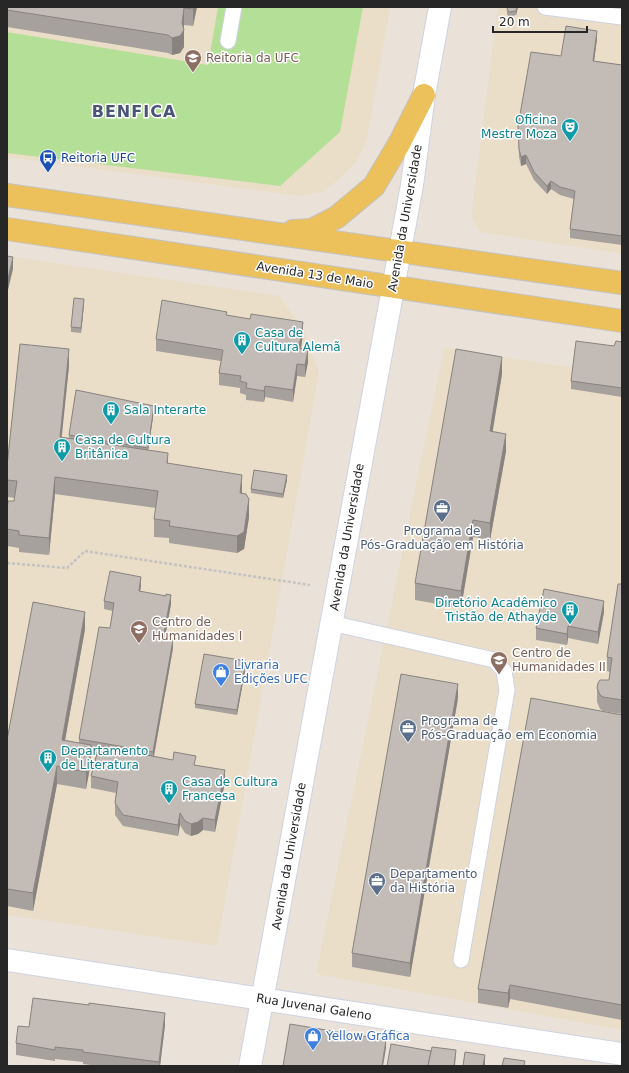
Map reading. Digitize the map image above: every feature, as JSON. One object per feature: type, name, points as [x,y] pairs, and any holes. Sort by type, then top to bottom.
[{"type":"main road","name":"Avenida da Universidade","points":[[250,1066],[400,252],[412,185],[424,95],[440,7]]},
{"type":"main road","points":[[274,232],[312,230],[337,217],[374,186],[399,144],[424,95]]},
{"type":"main road","points":[[7,195],[274,232],[400,252],[622,282]]},
{"type":"main road","name":"Avenida 13 de Maio","points":[[7,229],[622,321]]},
{"type":"main road","name":"Rua Juvenal Galeno","points":[[7,960],[622,1054]]},
{"type":"lane","points":[[228,41],[234,7]]},
{"type":"lane","points":[[546,7],[622,17]]},
{"type":"lane","points":[[331,623],[494,660],[504,671],[507,690],[461,960]]},
{"type":"path","points":[[7,563],[67,568],[85,551],[338,589]]},
{"type":"shaded area","name":"Reitoria da UFC","points":[[7,7],[390,7],[367,139],[358,160],[337,181],[322,192],[300,196],[7,157]]},
{"type":"shaded area","points":[[498,7],[622,7],[622,254],[480,232],[471,217]]},
{"type":"shaded area","name":"Centro de Humanidades I","points":[[7,256],[280,296],[304,331],[319,372],[217,946],[7,915]]},
{"type":"shaded area","name":"Centro de Humanidades II","points":[[444,348],[622,375],[622,1030],[316,974]]},
{"type":"green space","name":"Reitoria da UFC","points":[[218,7],[363,7],[340,132],[280,186],[7,153],[7,32],[208,65]]},
{"type":"building","points":[[7,7],[194,7],[193,9],[184,8],[182,23],[184,30],[180,36],[172,38],[168,35],[7,10]]},
{"type":"building","points":[[508,7],[517,7],[516,11],[509,12],[507,9]]},
{"type":"building","name":"Oficina Mestre Moza","points":[[566,26],[597,31],[593,61],[622,65],[622,236],[570,229],[575,191],[560,187],[551,181],[547,186],[534,172],[526,155],[521,157],[519,149],[518,126],[531,52],[561,56]]},
{"type":"building","points":[[7,256],[13,257],[7,283]]},
{"type":"building","points":[[74,298],[84,299],[81,328],[71,327]]},
{"type":"building","name":"Casa de Cultura Alemã","points":[[162,300],[227,312],[226,315],[250,319],[251,314],[303,322],[299,348],[308,350],[305,365],[297,364],[293,390],[265,386],[264,391],[246,388],[247,383],[240,381],[241,376],[219,373],[223,350],[156,339]]},
{"type":"building","points":[[576,341],[614,346],[616,341],[622,342],[622,388],[571,381]]},
{"type":"building","name":"Casa de Cultura Britânica","points":[[20,344],[69,349],[60,437],[168,453],[167,463],[242,475],[240,493],[246,494],[249,499],[244,532],[237,536],[169,526],[170,521],[154,519],[158,491],[55,477],[49,538],[19,535],[19,531],[7,529],[8,501],[14,501],[17,481],[7,480],[7,466]]},
{"type":"building","points":[[456,349],[502,357],[490,431],[506,434],[490,523],[473,520],[461,591],[415,583]]},
{"type":"building","name":"Sala Interarte","points":[[76,390],[154,406],[148,448],[69,435]]},
{"type":"building","points":[[254,470],[287,475],[283,494],[251,489]]},
{"type":"building","points":[[110,571],[141,577],[139,591],[166,596],[166,594],[171,595],[163,638],[173,640],[153,752],[79,739],[99,627],[110,628],[114,603],[104,601]]},
{"type":"building","points":[[618,584],[622,584],[622,700],[603,697],[600,695],[597,688],[600,680],[609,680],[612,658],[607,657]]},
{"type":"building","name":"Diretório Acadêmico Tristão de Athayde","points":[[544,589],[604,601],[598,632],[568,626],[567,634],[536,628]]},
{"type":"building","name":"Departamento de Literatura","points":[[33,602],[85,612],[62,740],[91,745],[86,772],[57,766],[33,893],[7,889],[7,740]]},
{"type":"building","name":"Livraria Edições UFC","points":[[204,654],[246,661],[237,710],[195,704]]},
{"type":"building","points":[[401,674],[458,684],[410,963],[352,953]]},
{"type":"building","points":[[531,698],[622,715],[622,1005],[510,985],[508,993],[478,989]]},
{"type":"building","name":"Casa de Cultura Francesa","points":[[99,746],[173,760],[174,752],[196,756],[194,765],[225,770],[215,820],[203,818],[198,822],[191,824],[185,821],[180,813],[178,825],[123,815],[115,803],[118,782],[91,776]]},
{"type":"building","points":[[33,998],[89,1005],[89,1003],[165,1013],[159,1062],[83,1052],[83,1050],[55,1047],[55,1050],[16,1043],[18,1026],[29,1027]]},
{"type":"building","points":[[290,1024],[386,1040],[382,1066],[283,1066]]},
{"type":"building","points":[[391,1044],[431,1051],[428,1066],[387,1066]]},
{"type":"building","points":[[432,1047],[456,1050],[454,1066],[428,1066]]},
{"type":"building","points":[[465,1052],[485,1055],[483,1066],[463,1066]]},
{"type":"building","points":[[504,1058],[525,1061],[524,1066],[502,1066]]},
{"type":"place","name":"Reitoria da UFC","points":[[193,73]]},
{"type":"place","name":"Oficina Mestre Moza","points":[[570,142]]},
{"type":"place","name":"Reitoria UFC","points":[[48,173]]},
{"type":"place","name":"Casa de Cultura Alemã","points":[[242,355]]},
{"type":"place","name":"Sala Interarte","points":[[111,425]]},
{"type":"place","name":"Casa de Cultura Britânica","points":[[62,462]]},
{"type":"place","name":"Programa de Pós-Graduação em História","points":[[442,523]]},
{"type":"place","name":"Diretório Acadêmico Tristão de Athayde","points":[[570,625]]},
{"type":"place","name":"Centro de Humanidades I","points":[[139,644]]},
{"type":"place","name":"Centro de Humanidades II","points":[[499,675]]},
{"type":"place","name":"Livraria Edições UFC","points":[[221,687]]},
{"type":"place","name":"Programa de Pós-Graduação em Economia","points":[[408,743]]},
{"type":"place","name":"Departamento de Literatura","points":[[48,773]]},
{"type":"place","name":"Casa de Cultura Francesa","points":[[169,804]]},
{"type":"place","name":"Departamento da História","points":[[377,896]]},
{"type":"place","name":"Yellow Gráfica","points":[[313,1051]]},
{"type":"district","name":"BENFICA","points":[[134,111]]}]
